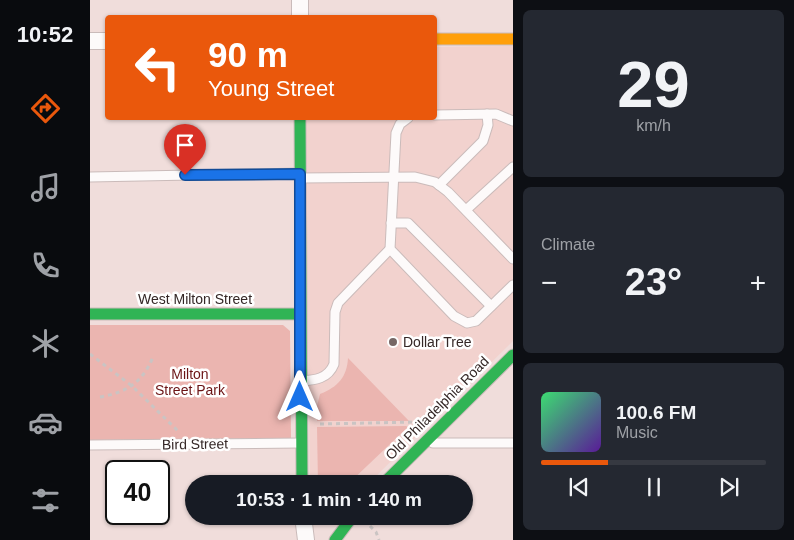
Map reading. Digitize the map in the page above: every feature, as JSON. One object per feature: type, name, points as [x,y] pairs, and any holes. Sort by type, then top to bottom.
[{"type":"street","points":[[300,0],[300,15]]},
{"type":"street","points":[[437,39],[513,39]]},
{"type":"street","points":[[90,41],[105,40]]},
{"type":"street","points":[[300,120],[302,475]]},
{"type":"street","name":"West Milton Street","points":[[90,314],[300,314]]},
{"type":"street","name":"Old Philadelphia Road","points":[[392,475],[513,355]]},
{"type":"street","points":[[304,525],[306,540]]},
{"type":"street","points":[[335,540],[346,525]]},
{"type":"lane","points":[[440,185],[483,140],[488,125],[487,114]]},
{"type":"lane","points":[[437,115],[496,114],[513,121]]},
{"type":"lane","points":[[300,381],[318,379],[332,370],[334,364],[336,306],[340,299],[390,249],[396,133],[400,124],[405,120]]},
{"type":"lane","points":[[466,210],[513,167]]},
{"type":"lane","points":[[90,177],[300,176],[426,179],[440,185],[513,258]]},
{"type":"lane","points":[[391,223],[408,223],[491,306]]},
{"type":"lane","points":[[390,249],[458,319],[471,323],[476,321],[513,285]]},
{"type":"lane","name":"Bird Street","points":[[90,445],[301,443]]},
{"type":"lane","points":[[422,443],[513,443]]},
{"type":"path","points":[[90,354],[132,386],[189,444]]},
{"type":"path","points":[[100,398],[116,394],[140,380],[153,357]]},
{"type":"path","points":[[315,424],[417,422]]},
{"type":"path","points":[[369,525],[376,532],[379,540]]},
{"type":"shaded area","points":[[513,46],[513,341],[377,475],[310,475],[305,120],[437,120],[437,47]]},
{"type":"green space","name":"Milton Street Park","points":[[90,325],[283,325],[290,331],[291,438],[90,440]]},
{"type":"green space","points":[[348,358],[409,421],[317,421],[317,406],[320,394],[337,385],[346,371]]},
{"type":"green space","points":[[317,427],[408,427],[357,475],[318,475]]},
{"type":"traffic: fast","points":[[300,120],[302,475]]},
{"type":"traffic: fast","points":[[90,314],[300,314]]},
{"type":"traffic: fast","points":[[392,475],[513,355]]},
{"type":"traffic: fast","points":[[335,540],[346,525]]},
{"type":"traffic: slow","points":[[437,39],[513,39]]},
{"type":"place","name":"Dollar Tree","points":[[393,342]]},
{"type":"route","points":[[185,175],[300,174],[300,397]]}]
